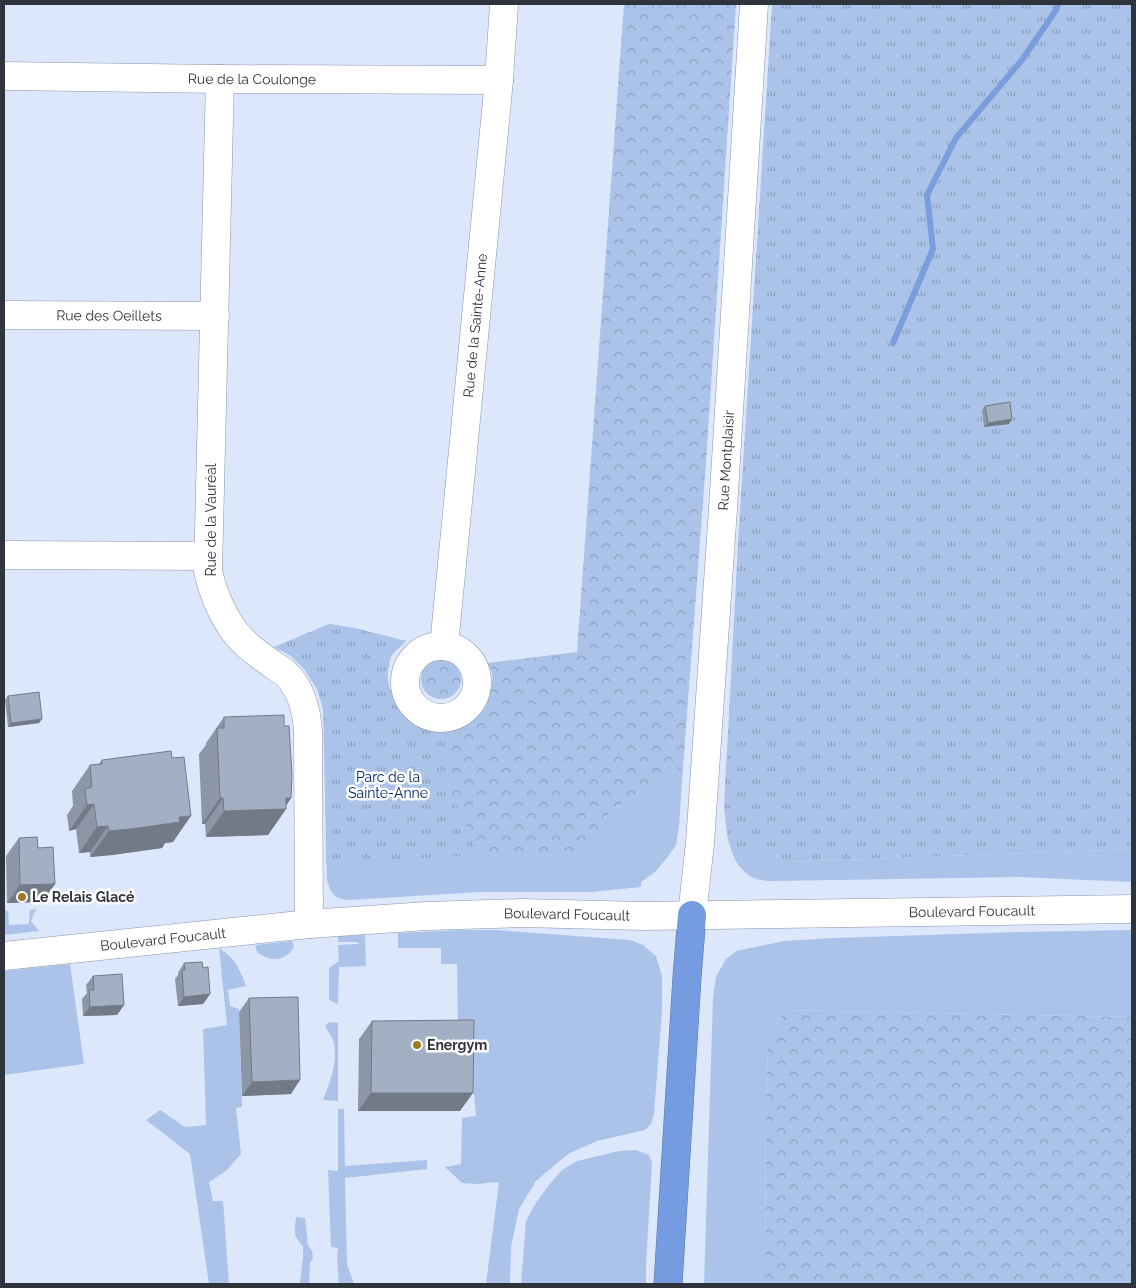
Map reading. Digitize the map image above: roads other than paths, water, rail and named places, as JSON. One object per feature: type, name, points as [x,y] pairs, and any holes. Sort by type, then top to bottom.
[{"type":"highway","points":[[668,1284],[692,915]]},
{"type":"street","name":"Rue de la Sainte-Anne","points":[[444,646],[499,80],[504,4]]},
{"type":"street","name":"Rue Montplaisir","points":[[692,915],[700,843],[754,4]]},
{"type":"street","name":"Rue de la Coulonge","points":[[4,76],[499,80]]},
{"type":"street","name":"Rue de la Vauréal","points":[[220,79],[208,571],[218,603],[229,622],[252,649],[284,673],[293,683],[305,706],[308,733],[309,924]]},
{"type":"street","name":"Rue des Oeillets","points":[[4,315],[215,316]]},
{"type":"street","points":[[4,555],[208,556]]},
{"type":"street","name":"Boulevard Foucault","points":[[4,956],[309,924],[427,916],[548,914],[643,916],[1132,908]]},
{"type":"waterway","points":[[893,343],[933,249],[927,195],[956,138],[1022,60],[1056,10],[1058,4]]},
{"type":"place","name":"Le Relais Glacé","points":[[22,897]]},
{"type":"place","name":"Energym","points":[[417,1045]]},
{"type":"park label","name":"Parc de la Sainte-Anne","points":[[388,786]]}]
